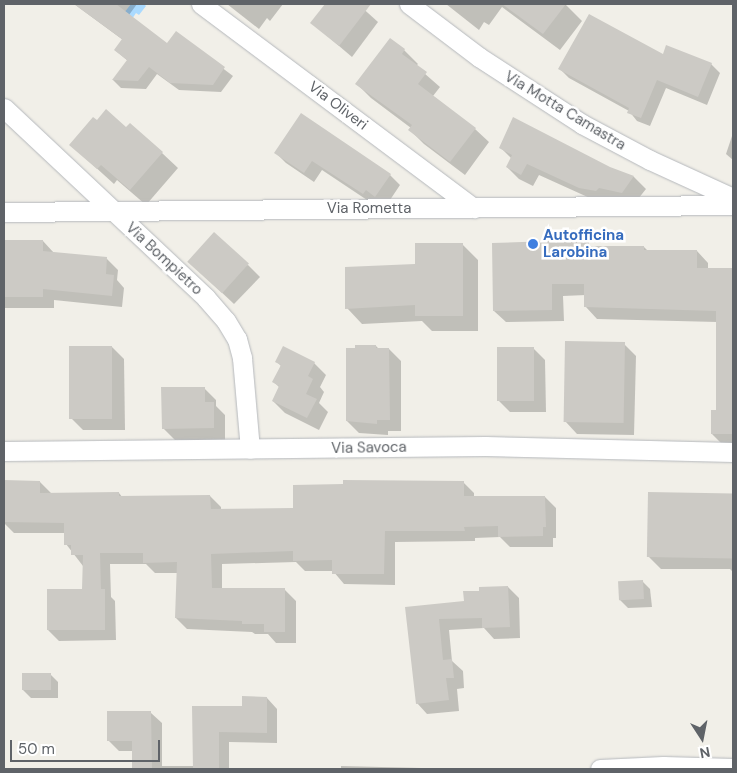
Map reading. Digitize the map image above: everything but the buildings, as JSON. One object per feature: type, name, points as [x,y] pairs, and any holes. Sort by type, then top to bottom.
[{"type":"street","name":"Via Oliveri","points":[[201,4],[474,208]]},
{"type":"street","name":"Via Motta Camastra","points":[[409,4],[479,57],[582,124],[641,156],[733,198]]},
{"type":"street","name":"Via Bompietro","points":[[4,108],[206,298],[232,330],[242,358],[250,449]]},
{"type":"street","name":"Via Rometta","points":[[4,212],[733,205]]},
{"type":"street","name":"Via Savoca","points":[[4,451],[565,447],[733,452]]},
{"type":"street","points":[[600,769],[654,766],[733,768]]},
{"type":"water","points":[[131,4],[144,4],[146,6],[139,15],[136,13],[132,19],[124,13]]},
{"type":"place","name":"Autofficina Larobina","points":[[533,244]]}]
